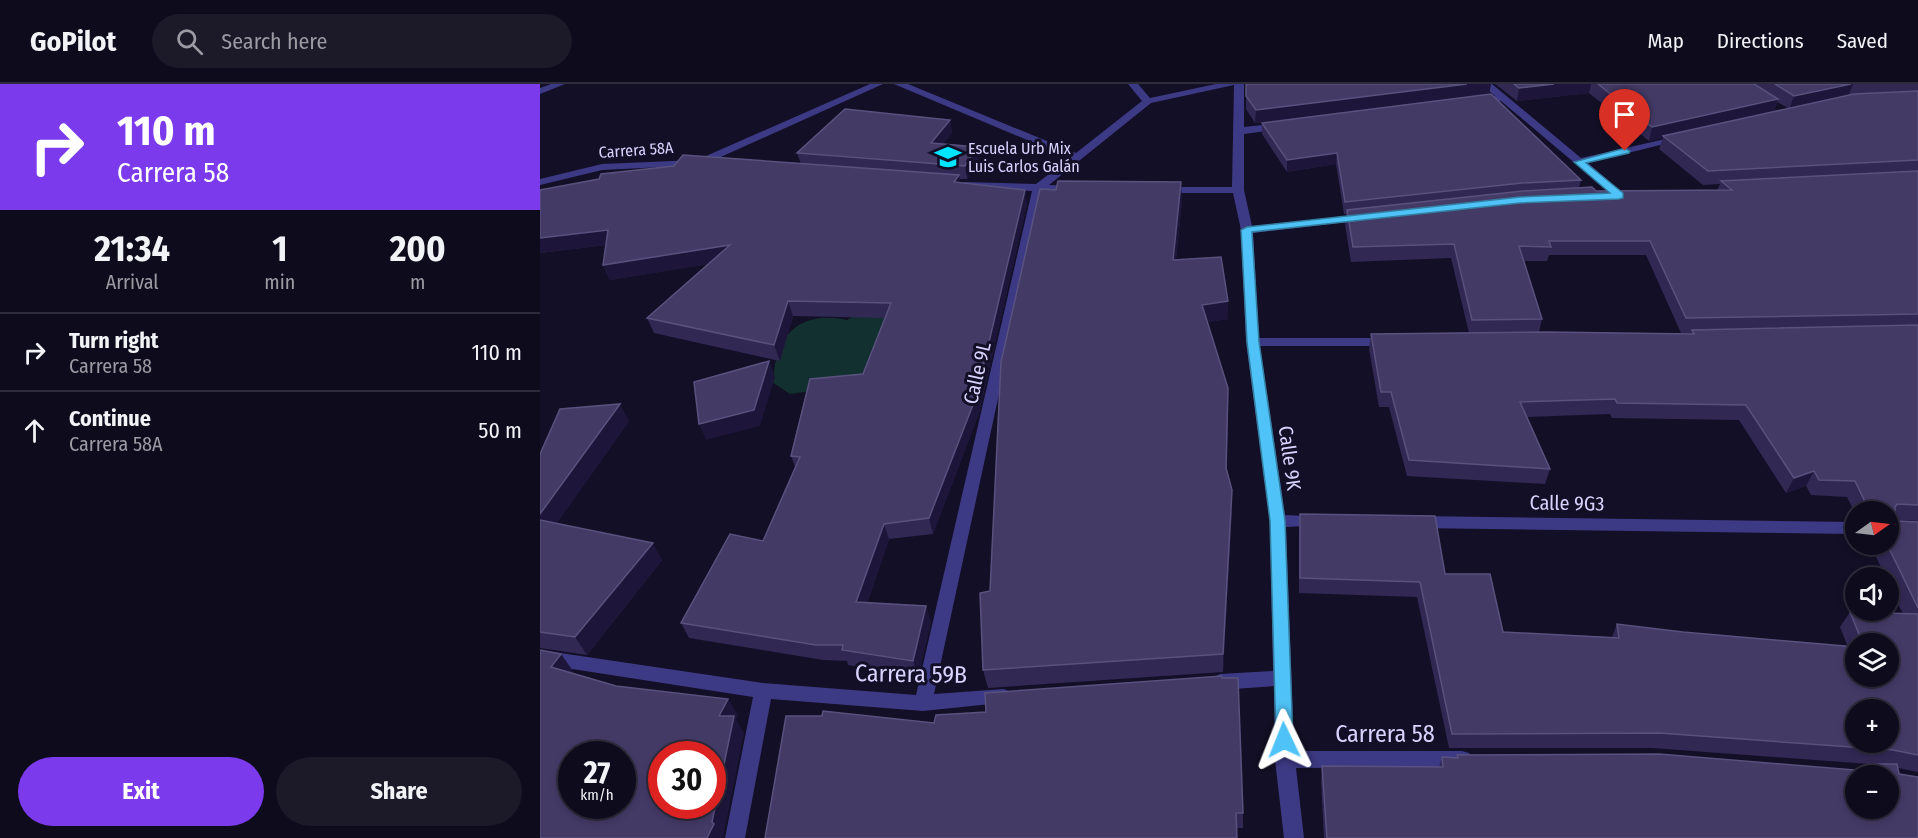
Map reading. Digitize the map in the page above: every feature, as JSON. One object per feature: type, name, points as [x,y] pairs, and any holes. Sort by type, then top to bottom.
[{"type":"street","points":[[540,91],[560,84]]},
{"type":"street","points":[[699,163],[878,84]]},
{"type":"street","points":[[899,84],[1077,157]]},
{"type":"street","points":[[1133,84],[1148,101]]},
{"type":"street","points":[[1038,188],[1148,101],[1230,84]]},
{"type":"street","name":"Calle 9K","points":[[1239,84],[1238,190],[1247,230],[1253,342],[1278,521],[1285,760],[1294,838]]},
{"type":"street","points":[[1486,84],[1579,162],[1625,195],[1597,196]]},
{"type":"street","points":[[1468,103],[1503,98]]},
{"type":"street","points":[[1239,131],[1296,124]]},
{"type":"street","points":[[1579,162],[1694,136]]},
{"type":"street","name":"Carrera 58A","points":[[540,182],[602,167],[699,163],[720,165]]},
{"type":"street","points":[[955,184],[1085,189]]},
{"type":"street","name":"Calle 9L","points":[[923,703],[1038,188]]},
{"type":"street","points":[[1155,189],[1238,190]]},
{"type":"street","points":[[1247,230],[1377,216]]},
{"type":"street","points":[[1253,342],[1406,341]]},
{"type":"street","points":[[1278,521],[1336,521]]},
{"type":"street","name":"Calle 9G3","points":[[1395,522],[1845,528]]},
{"type":"street","name":"Carrera 59B","points":[[540,657],[763,691],[923,703],[1019,696]]},
{"type":"street","points":[[1199,684],[1282,678]]},
{"type":"street","points":[[735,838],[763,691]]},
{"type":"street","name":"Carrera 58","points":[[1285,760],[1486,759]]},
{"type":"green space","points":[[893,307],[876,382],[790,394],[772,382],[781,344],[801,324],[818,318],[847,320],[861,312]]},
{"type":"building","points":[[1246,84],[1467,84],[1256,110],[1246,96]]},
{"type":"building","points":[[1514,84],[1554,84],[1519,88]]},
{"type":"building","points":[[1598,84],[1754,84],[1778,99],[1652,127]]},
{"type":"building","points":[[1775,84],[1851,84],[1794,96]]},
{"type":"building","points":[[1918,91],[1918,160],[1708,171],[1663,136],[1854,94]]},
{"type":"building","points":[[1491,94],[1581,180],[1522,183],[1345,202],[1337,153],[1287,160],[1262,123]]},
{"type":"building","points":[[845,109],[950,120],[931,143],[977,147],[965,166],[797,153]]},
{"type":"building","points":[[683,155],[959,175],[954,182],[1025,190],[976,397],[929,518],[884,524],[856,602],[926,606],[913,661],[842,650],[843,645],[816,645],[681,623],[730,534],[763,541],[800,457],[791,456],[810,379],[863,374],[891,303],[788,301],[774,345],[647,318],[730,245],[603,265],[608,230],[540,238],[540,190],[599,179],[601,174],[674,166]]},
{"type":"building","points":[[1918,171],[1918,314],[1686,318],[1650,241],[1549,241],[1551,247],[1519,246],[1542,319],[1472,320],[1454,244],[1353,247],[1347,210],[1523,191],[1592,187],[1596,191],[1732,190],[1721,181]]},
{"type":"building","points":[[1058,181],[1181,182],[1173,260],[1221,257],[1228,301],[1202,305],[1228,388],[1226,468],[1232,490],[1223,654],[983,670],[980,593],[990,591],[1001,362],[1040,189],[1056,190]]},
{"type":"building","points":[[1918,325],[1918,505],[1899,504],[1899,501],[1865,501],[1855,481],[1819,480],[1814,471],[1794,478],[1746,405],[1617,403],[1615,399],[1520,402],[1550,469],[1409,460],[1391,392],[1381,392],[1371,334],[1546,332],[1694,334],[1692,330]]},
{"type":"building","points":[[769,361],[754,410],[699,424],[694,382]]},
{"type":"building","points":[[620,404],[540,514],[540,454],[560,409]]},
{"type":"building","points":[[1300,514],[1435,516],[1445,574],[1490,574],[1503,632],[1619,638],[1617,624],[1845,646],[1845,687],[1899,687],[1899,633],[1859,633],[1854,621],[1899,621],[1899,613],[1918,614],[1918,755],[1899,751],[1899,699],[1845,699],[1845,747],[1659,733],[1452,734],[1420,582],[1300,578]]},
{"type":"building","points":[[540,520],[653,543],[575,637],[540,632]]},
{"type":"building","points":[[1899,521],[1918,522],[1918,608],[1892,555],[1899,555]]},
{"type":"building","points":[[540,650],[561,654],[551,667],[616,686],[728,699],[719,716],[734,716],[726,755],[726,741],[648,741],[648,819],[713,819],[714,824],[707,838],[540,838]]},
{"type":"building","points":[[1222,676],[1222,678],[1238,678],[1243,813],[1236,813],[1237,838],[765,838],[786,716],[822,716],[823,711],[934,723],[936,715],[986,712],[985,693]]},
{"type":"building","points":[[1659,754],[1845,769],[1845,819],[1899,819],[1899,774],[1918,777],[1918,838],[1327,838],[1322,766],[1443,767],[1442,757],[1458,758],[1457,755]]},
{"type":"building","points":[[1869,764],[1897,765],[1869,765]]},
{"type":"place","name":"Escuela Urb Mix Luis Carlos Galán","points":[[948,157]]},
{"type":"route","points":[[1284,740],[1278,521],[1253,342],[1247,230],[1520,200],[1619,195],[1579,162],[1625,151]]}]
